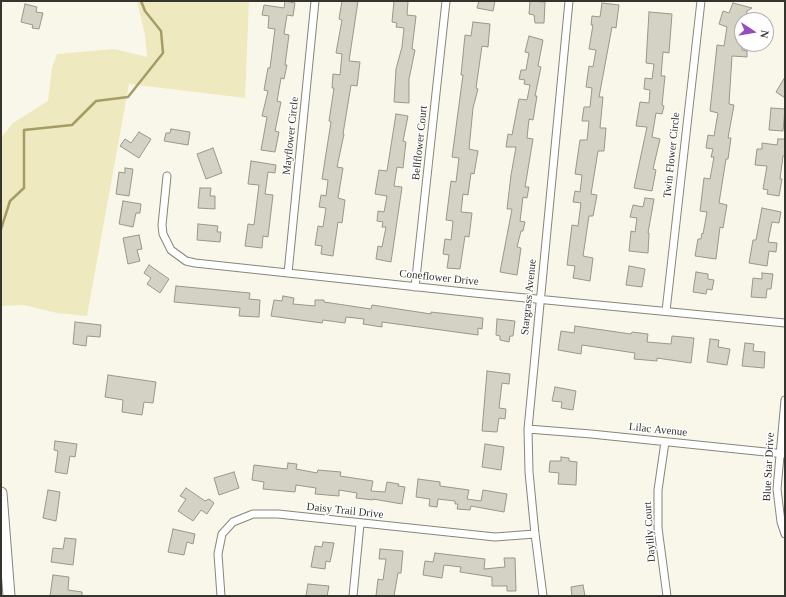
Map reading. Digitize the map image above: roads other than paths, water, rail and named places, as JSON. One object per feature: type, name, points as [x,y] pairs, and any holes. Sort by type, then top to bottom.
[{"type":"street","name":"Mayflower Circle","points":[[288,273],[315,1]]},
{"type":"street","name":"Bellflower Court","points":[[415,287],[446,1]]},
{"type":"street","name":"Stargrass Avenue","points":[[543,596],[529,472],[528,429],[570,1]]},
{"type":"street","name":"Twin Flower Circle","points":[[666,311],[701,1]]},
{"type":"street","name":"Coneflower Drive","points":[[167,176],[162,225],[163,234],[171,250],[178,256],[195,263],[415,287],[785,323]]},
{"type":"street","name":"Blue Star Drive","points":[[785,400],[778,506],[785,534]]},
{"type":"street","name":"Lilac Avenue","points":[[528,429],[782,454]]},
{"type":"street","name":"Daylily Court","points":[[665,442],[658,490],[658,528],[667,596]]},
{"type":"street","points":[[1,493],[9,596]]},
{"type":"street","name":"Daisy Trail Drive","points":[[221,596],[219,545],[222,534],[227,527],[240,518],[253,514],[278,514],[360,524],[495,537],[535,534]]},
{"type":"street","points":[[353,596],[360,524]]},
{"type":"waterway","points":[[1,229],[10,201],[24,188],[24,130],[72,125],[96,101],[128,97],[163,53],[161,31],[145,11],[141,1]]}]
